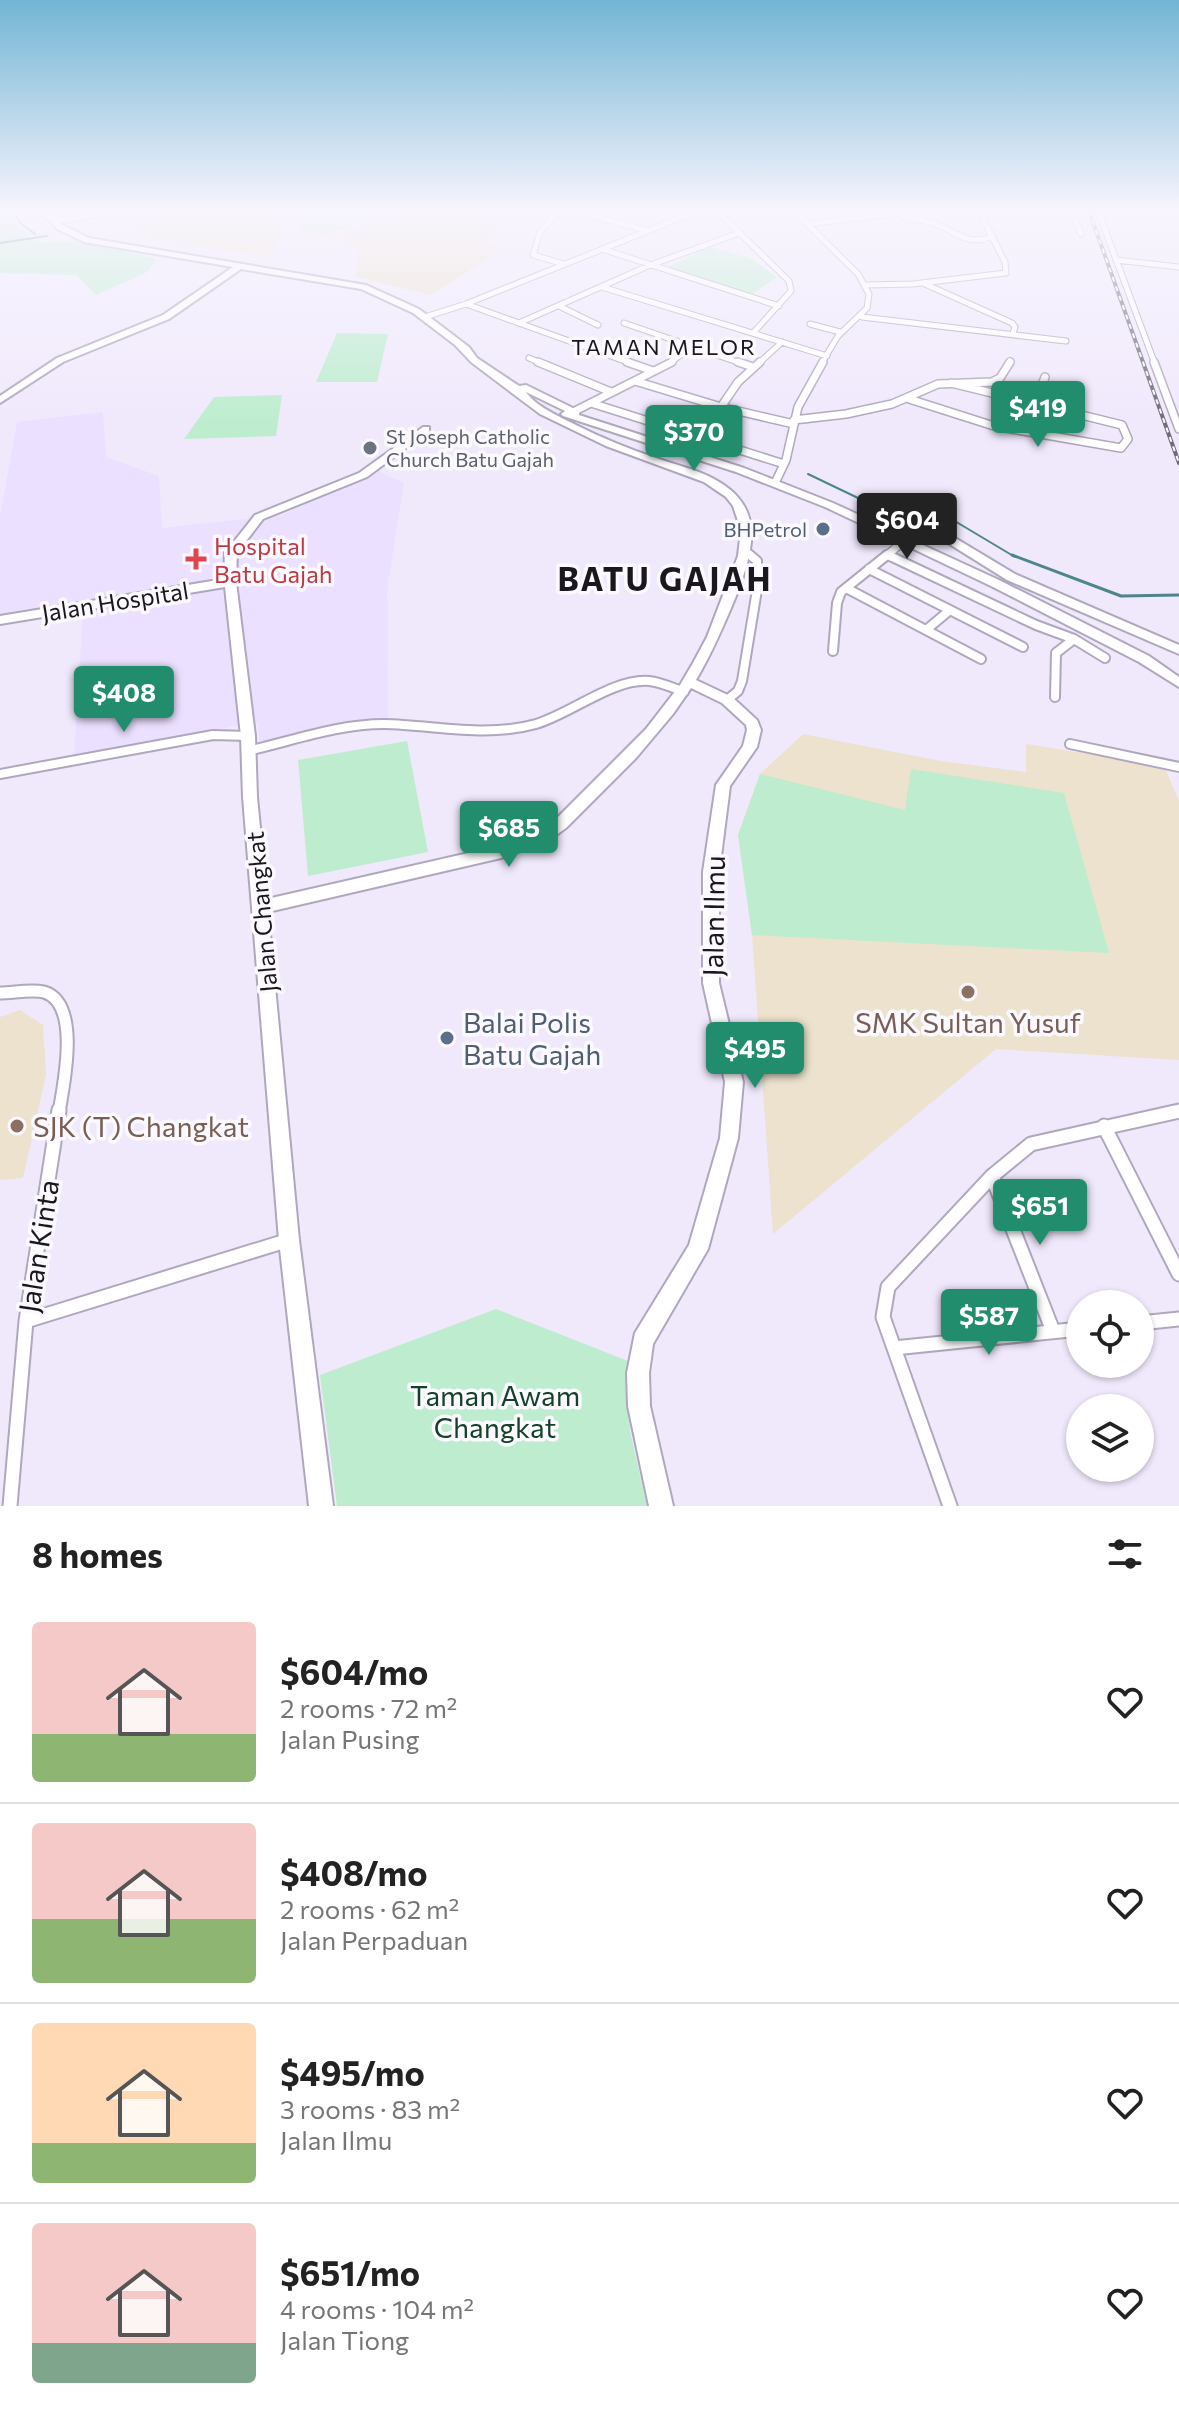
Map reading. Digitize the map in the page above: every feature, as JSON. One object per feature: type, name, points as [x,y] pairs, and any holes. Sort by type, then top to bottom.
[{"type":"street","points":[[0,400],[60,360],[166,317],[218,281]]},
{"type":"street","points":[[329,281],[363,287],[425,317],[537,402],[775,483],[1036,625],[1074,639],[1105,658]]},
{"type":"street","points":[[425,317],[521,281]]},
{"type":"street","points":[[519,323],[615,281]]},
{"type":"street","points":[[698,281],[779,306]]},
{"type":"street","points":[[754,332],[791,291],[789,281]]},
{"type":"street","points":[[775,483],[784,464],[794,422],[816,372],[840,332],[862,317],[870,302],[862,281]]},
{"type":"street","points":[[866,285],[936,281]]},
{"type":"street","points":[[1124,281],[1179,429]]},
{"type":"street","points":[[921,283],[1012,323],[1015,327],[1013,333]]},
{"type":"street","points":[[602,287],[827,356]]},
{"type":"street","points":[[463,305],[653,371]]},
{"type":"street","points":[[559,306],[598,325]]},
{"type":"street","points":[[862,317],[1066,341]]},
{"type":"street","points":[[624,323],[753,367]]},
{"type":"street","points":[[810,324],[840,332]]},
{"type":"street","points":[[721,407],[753,367],[782,342]]},
{"type":"street","points":[[261,907],[516,848],[545,836],[667,716],[687,687],[718,629],[746,551],[749,531],[746,519],[722,487],[643,457],[537,402],[474,360],[459,344]]},
{"type":"street","points":[[573,412],[635,381],[692,347]]},
{"type":"street","points":[[529,358],[611,392]]},
{"type":"street","points":[[635,381],[721,407],[794,422],[892,404],[938,384],[992,382],[1000,378],[1010,361]]},
{"type":"street","points":[[1035,405],[1045,377]]},
{"type":"street","points":[[906,398],[1015,430],[1092,440],[1121,448],[1128,439],[1122,425],[1011,402],[951,383]]},
{"type":"street","points":[[537,402],[573,412],[598,424]]},
{"type":"street","points":[[591,403],[784,464]]},
{"type":"street","name":"Jalan Changkat","points":[[321,1506],[289,1240],[247,744],[230,582],[231,553],[259,517],[363,475],[426,429]]},
{"type":"street","points":[[833,651],[837,603],[846,588],[920,532],[946,537],[1011,577],[1179,650]]},
{"type":"street","points":[[897,547],[1015,596],[1124,649],[1179,683]]},
{"type":"street","points":[[727,700],[738,691],[742,681],[757,590],[757,561],[746,551]]},
{"type":"street","points":[[869,569],[1023,647]]},
{"type":"street","name":"Jalan Hospital","points":[[0,620],[230,582]]},
{"type":"street","points":[[846,588],[981,659]]},
{"type":"street","points":[[926,630],[950,610]]},
{"type":"street","points":[[1055,697],[1056,653],[1074,639]]},
{"type":"street","points":[[0,774],[213,735],[247,744],[384,724],[436,730],[499,730],[535,725],[624,686],[643,681],[687,687]]},
{"type":"street","name":"Jalan Ilmu","points":[[661,1506],[639,1406],[638,1373],[643,1341],[698,1249],[719,1179],[733,1105],[734,1082],[711,983],[711,872],[723,785],[750,747],[754,730],[752,723],[727,700],[687,687]]},
{"type":"street","points":[[1070,744],[1179,767]]},
{"type":"street","name":"Jalan Kinta","points":[[0,993],[43,992],[59,1001],[67,1016],[63,1086],[26,1321],[10,1506]]},
{"type":"street","points":[[950,1506],[883,1317],[888,1287],[992,1176],[1031,1144],[1179,1111]]},
{"type":"street","points":[[1104,1126],[1179,1274]]},
{"type":"street","points":[[992,1176],[1053,1331]]},
{"type":"street","points":[[26,1321],[289,1240]]},
{"type":"street","points":[[1154,1322],[1179,1319]]},
{"type":"street","points":[[894,1348],[1066,1330]]},
{"type":"shaded area","points":[[373,281],[452,281],[431,295]]},
{"type":"shaded area","name":"Hospital Batu Gajah","points":[[103,412],[106,457],[159,476],[162,528],[282,515],[378,471],[404,483],[387,590],[388,718],[260,743],[258,722],[74,756],[83,611],[0,625],[0,517],[17,422]]},
{"type":"shaded area","name":"SMK Sultan Yusuf","points":[[803,734],[941,761],[1026,772],[1026,744],[1164,766],[1179,801],[1179,1060],[996,1049],[773,1234],[752,935],[738,835],[760,774]]},
{"type":"shaded area","name":"SJK (T) Changkat","points":[[20,1010],[43,1025],[46,1075],[23,1178],[0,1180],[0,1017]]},
{"type":"green space","points":[[82,281],[126,281],[96,295]]},
{"type":"green space","points":[[699,281],[771,281],[746,298]]},
{"type":"green space","points":[[337,333],[388,334],[377,382],[316,382]]},
{"type":"green space","points":[[282,395],[276,436],[184,439],[214,397]]},
{"type":"green space","points":[[407,741],[428,852],[308,876],[298,760]]},
{"type":"green space","points":[[911,769],[1064,793],[1109,953],[752,935],[738,835],[760,774],[905,810]]},
{"type":"green space","name":"Taman Awam Changkat","points":[[496,1309],[628,1361],[630,1431],[647,1506],[337,1506],[320,1375]]},
{"type":"waterway","points":[[808,474],[881,509],[943,514],[1015,557]]},
{"type":"waterway","points":[[1012,555],[1121,596],[1179,595]]},
{"type":"railway","points":[[1114,281],[1179,463]]},
{"type":"place","name":"St Joseph Catholic Church Batu Gajah","points":[[370,448]]},
{"type":"place","name":"BHPetrol","points":[[823,529]]},
{"type":"place","name":"Hospital Batu Gajah","points":[[196,559]]},
{"type":"place","name":"SMK Sultan Yusuf","points":[[968,992]]},
{"type":"place","name":"Balai Polis Batu Gajah","points":[[447,1038]]},
{"type":"place","name":"SJK (T) Changkat","points":[[17,1126]]},
{"type":"district","name":"TAMAN MELOR","points":[[664,346]]},
{"type":"district","name":"BATU GAJAH","points":[[665,578]]}]
